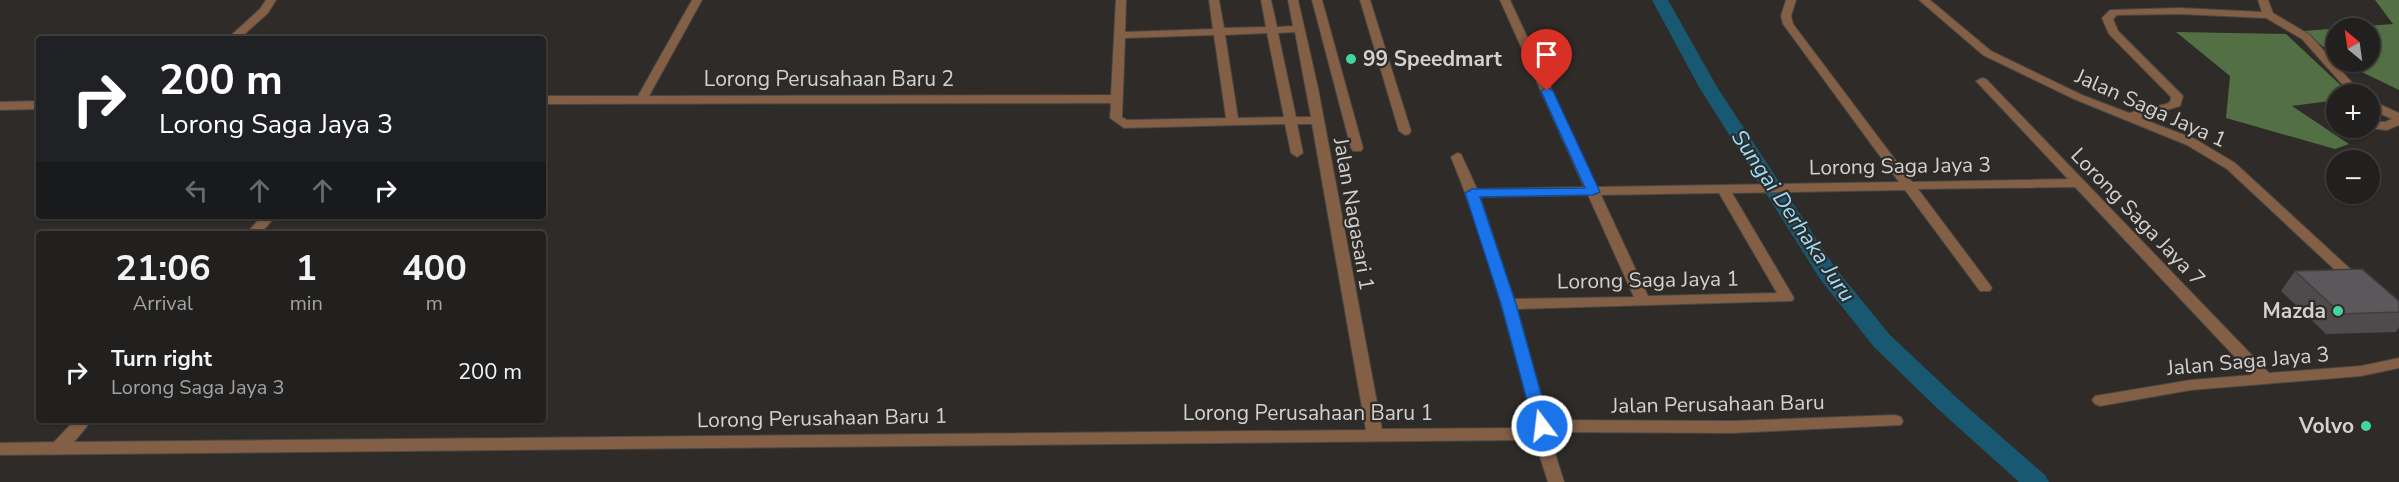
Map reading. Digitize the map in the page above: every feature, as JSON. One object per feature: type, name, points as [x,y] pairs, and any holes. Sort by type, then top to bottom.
[{"type":"street","points":[[235,36],[264,11],[271,0]]},
{"type":"street","points":[[642,99],[697,0]]},
{"type":"street","points":[[1121,0],[1115,99],[1116,118],[1124,124],[1317,120]]},
{"type":"street","points":[[1214,0],[1233,122]]},
{"type":"street","points":[[1266,0],[1297,153]]},
{"type":"street","name":"Jalan Nagasari 1","points":[[1293,0],[1374,435]]},
{"type":"street","points":[[1317,0],[1357,148]]},
{"type":"street","points":[[1365,0],[1405,131]]},
{"type":"street","points":[[1505,0],[1643,301]]},
{"type":"street","points":[[1791,0],[1786,16],[1788,24],[1906,186],[1984,288]]},
{"type":"street","name":"Jalan Saga Jaya 1","points":[[1924,0],[1987,53],[2078,97],[2191,142],[2231,165],[2366,291]]},
{"type":"street","points":[[2175,0],[2180,11]]},
{"type":"street","points":[[2263,0],[2268,15]]},
{"type":"street","points":[[2128,117],[2170,107],[2176,104],[2177,96],[2113,32],[2107,18],[2114,12],[2180,11],[2268,15],[2306,37],[2348,84]]},
{"type":"street","points":[[1120,35],[1300,29]]},
{"type":"street","name":"Lorong Saga Jaya 7","points":[[1982,81],[2076,183],[2266,380]]},
{"type":"street","name":"Lorong Perusahaan Baru 2","points":[[546,100],[1115,99]]},
{"type":"street","points":[[0,106],[36,105]]},
{"type":"street","points":[[2380,109],[2399,119]]},
{"type":"street","points":[[2380,126],[2387,126],[2399,119]]},
{"type":"street","points":[[1457,157],[1472,193],[1509,304],[1538,431],[1547,451],[1556,482]]},
{"type":"street","name":"Lorong Saga Jaya 3","points":[[1472,193],[2076,183]]},
{"type":"street","name":"Lorong Saga Jaya 1","points":[[1509,304],[1787,298],[1723,189]]},
{"type":"street","points":[[256,231],[266,219]]},
{"type":"street","name":"Jalan Saga Jaya 3","points":[[2100,400],[2191,385],[2361,371],[2399,363]]},
{"type":"street","name":"Jalan Perusahaan Baru","points":[[1538,431],[1895,421]]},
{"type":"street","points":[[58,449],[81,423]]},
{"type":"street","name":"Lorong Perusahaan Baru 1","points":[[0,449],[1525,434],[1538,431]]},
{"type":"green space","points":[[2375,0],[2399,0],[2399,90],[2362,72],[2380,72],[2380,25],[2393,24]]},
{"type":"green space","points":[[2326,29],[2326,49],[2304,31]]},
{"type":"green space","points":[[2176,32],[2286,34],[2339,84],[2326,84],[2326,101],[2292,106],[2326,129],[2326,138],[2340,138],[2349,144],[2335,149],[2226,118],[2230,76]]},
{"type":"building","points":[[2362,269],[2399,301],[2399,312],[2341,314],[2295,271]]},
{"type":"waterway","name":"Sungai Derhaka Juru","points":[[1660,0],[1708,87],[1828,274],[1882,341],[1948,404],[2036,482]]},
{"type":"place","name":"99 Speedmart","points":[[1351,59]]},
{"type":"place","name":"Mazda","points":[[2338,311]]},
{"type":"place","name":"Volvo","points":[[2366,426]]},
{"type":"route","points":[[1542,426],[1509,304],[1472,193],[1593,192],[1547,91]]}]
